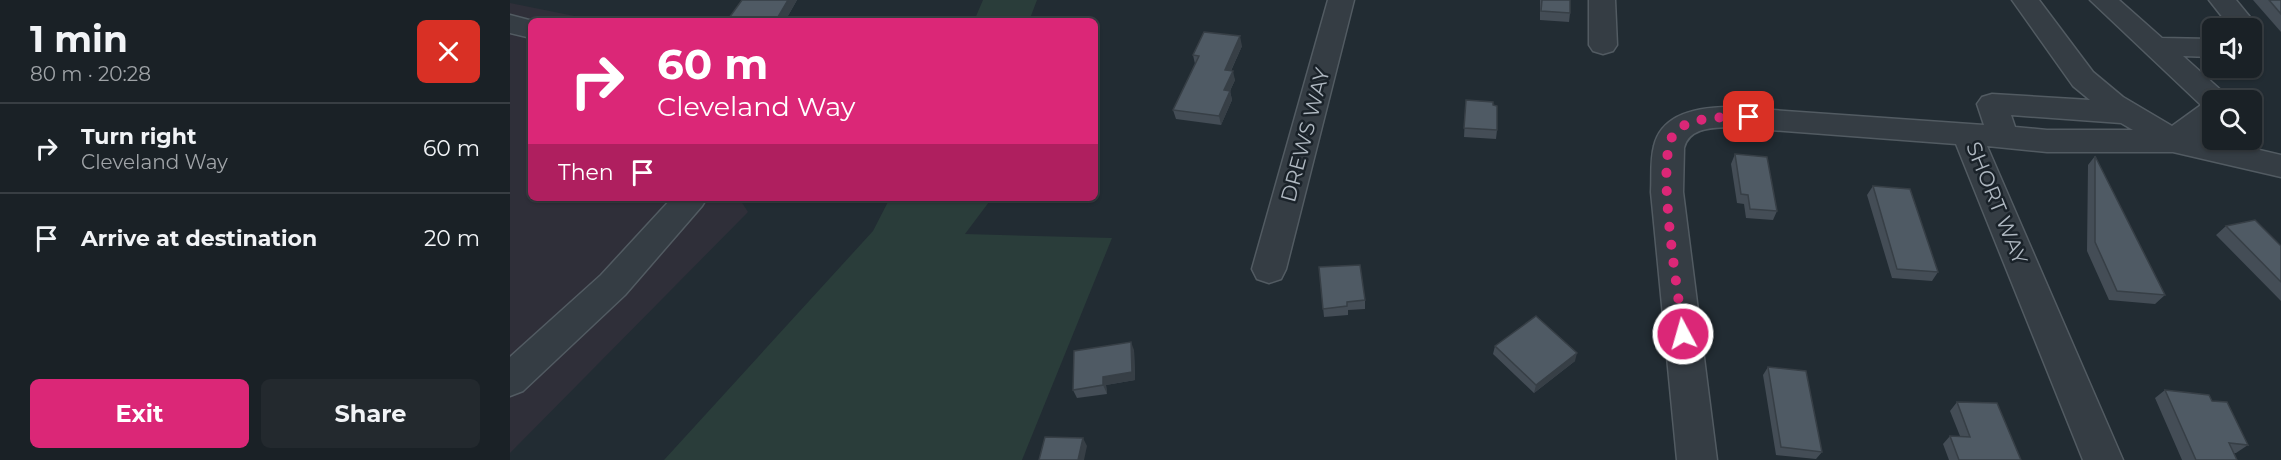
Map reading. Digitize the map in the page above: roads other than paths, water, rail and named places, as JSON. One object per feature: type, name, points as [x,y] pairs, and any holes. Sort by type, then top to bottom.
[{"type":"street","name":"DREWS WAY","points":[[1269,269],[1341,0]]},
{"type":"street","points":[[1602,0],[1603,45]]},
{"type":"street","points":[[2025,0],[2083,79],[2128,113],[2173,141],[2202,119]]},
{"type":"street","points":[[2103,0],[2203,90]]},
{"type":"street","points":[[2222,0],[2237,18]]},
{"type":"street","points":[[510,24],[528,28]]},
{"type":"street","points":[[2155,47],[2202,48]]},
{"type":"street","points":[[2003,137],[1992,104],[2128,113]]},
{"type":"street","points":[[1697,460],[1667,192],[1668,155],[1672,136],[1682,128],[1699,121],[1719,117],[1967,134]]},
{"type":"street","name":"SHORT WAY","points":[[2103,460],[1967,134],[2047,141],[2173,141],[2281,165]]},
{"type":"street","points":[[2262,147],[2281,165]]},
{"type":"street","points":[[510,380],[613,285],[688,201]]}]
